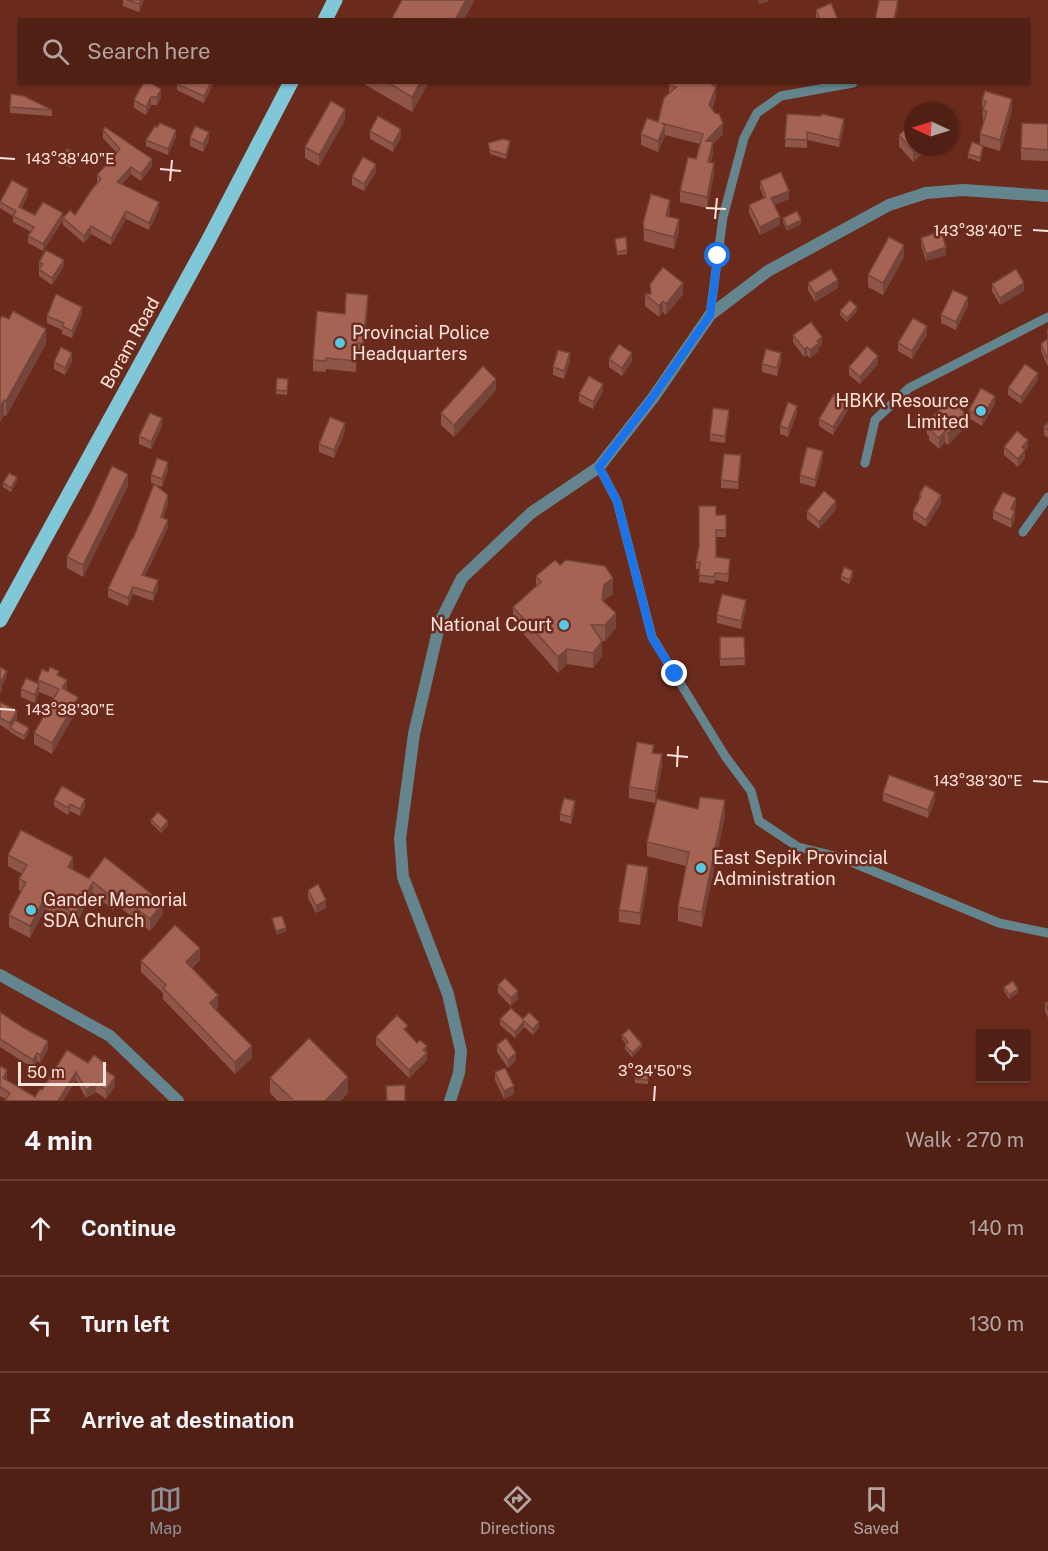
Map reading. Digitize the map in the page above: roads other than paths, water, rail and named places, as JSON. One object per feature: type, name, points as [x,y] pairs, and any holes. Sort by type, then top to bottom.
[{"type":"main road","points":[[326,18],[335,0]]},
{"type":"main road","name":"Boram Road","points":[[0,620],[208,241],[290,84]]},
{"type":"street","points":[[710,315],[723,217],[744,138],[757,113],[781,96],[847,84]]},
{"type":"street","points":[[450,1101],[459,1073],[461,1051],[448,994],[403,877],[400,839],[414,734],[440,622],[462,578],[531,513],[599,467],[652,398],[710,315],[768,271],[889,205],[926,193],[963,190],[1048,195]]},
{"type":"street","points":[[865,463],[875,420],[909,388],[1048,317]]},
{"type":"street","points":[[599,467],[617,501],[652,638],[725,756],[751,791],[759,820],[798,847],[839,857],[999,923],[1048,933]]},
{"type":"street","points":[[1023,532],[1048,497]]},
{"type":"street","points":[[0,975],[110,1036],[178,1101]]},
{"type":"place","name":"Provincial Police Headquarters","points":[[340,343]]},
{"type":"place","name":"HBKK Resource Limited","points":[[981,411]]},
{"type":"place","name":"National Court","points":[[564,625]]},
{"type":"place","name":"East Sepik Provincial Administration","points":[[701,868]]},
{"type":"place","name":"Gander Memorial SDA Church","points":[[31,910]]}]
